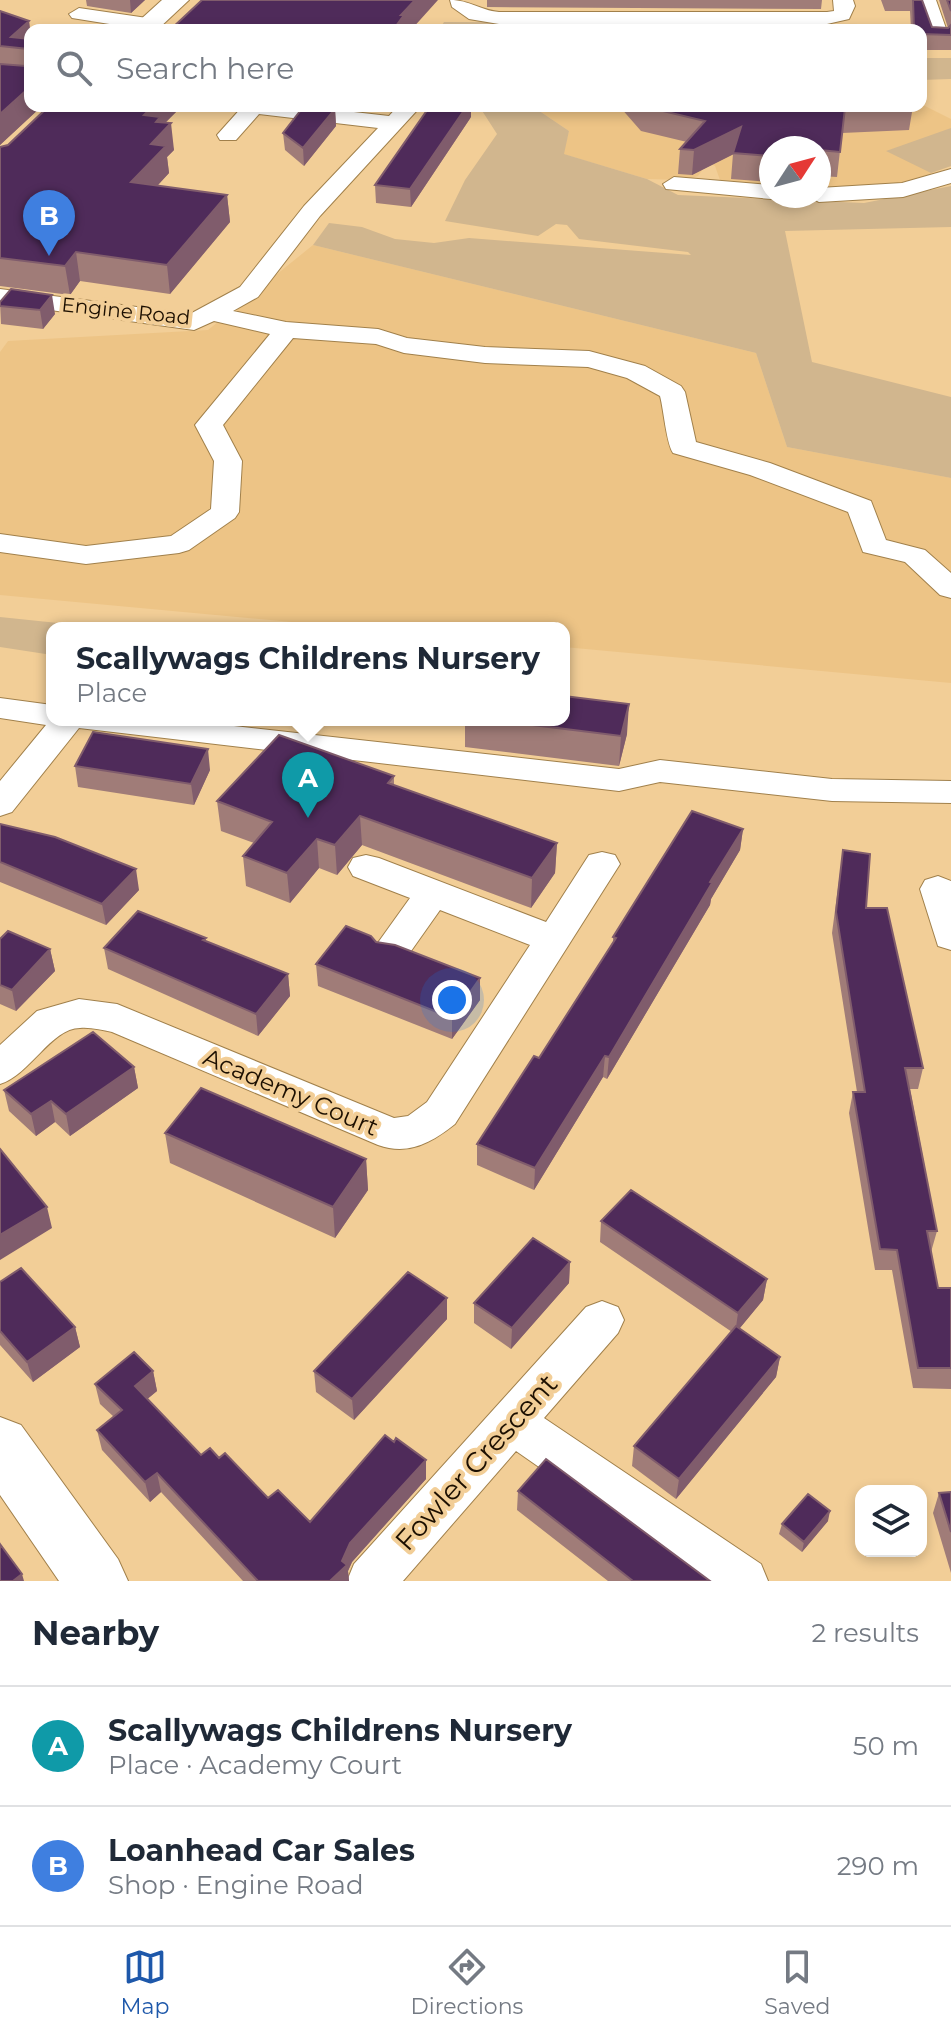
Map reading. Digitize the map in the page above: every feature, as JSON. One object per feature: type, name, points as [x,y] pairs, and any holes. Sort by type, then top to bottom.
[{"type":"main road","points":[[149,24],[177,0]]},
{"type":"main road","points":[[0,1444],[96,1581]]},
{"type":"street","points":[[460,0],[459,3],[476,15],[499,18],[827,18],[842,15],[843,0]]},
{"type":"street","points":[[926,0],[942,31]]},
{"type":"street","points":[[79,14],[130,24]]},
{"type":"street","points":[[228,135],[249,112]]},
{"type":"street","points":[[360,112],[402,114]]},
{"type":"street","name":"Engine Road","points":[[0,296],[194,322],[249,292],[312,211],[402,114]]},
{"type":"street","points":[[703,163],[708,169],[709,187]]},
{"type":"street","points":[[831,195],[866,195],[903,190],[951,176]]},
{"type":"street","points":[[674,184],[759,191]]},
{"type":"street","points":[[211,313],[286,330],[378,337],[404,345],[485,355],[589,359],[636,372],[672,392],[682,428],[683,447],[760,469],[861,507],[873,546],[915,556],[951,589]]},
{"type":"street","points":[[0,543],[86,555],[179,544],[225,512],[228,461],[209,425],[286,330]]},
{"type":"street","points":[[0,708],[46,714]]},
{"type":"street","points":[[0,804],[63,726]]},
{"type":"street","points":[[134,726],[619,780],[660,771],[832,790],[951,792]]},
{"type":"street","name":"Academy Court","points":[[0,1069],[51,1021],[79,1013],[117,1018],[392,1134],[418,1131],[441,1113],[602,864]]},
{"type":"street","points":[[366,867],[553,939]]},
{"type":"street","points":[[938,889],[951,937]]},
{"type":"street","points":[[391,951],[433,893]]},
{"type":"street","name":"Fowler Crescent","points":[[371,1581],[511,1422],[596,1340]]},
{"type":"street","points":[[511,1422],[744,1581]]},
{"type":"shaded area","points":[[444,22],[862,24],[443,24]]},
{"type":"shaded area","points":[[927,58],[951,58],[951,79],[927,80]]},
{"type":"shaded area","points":[[927,107],[951,119],[951,166],[931,173],[929,179],[890,188],[831,190],[831,136],[759,136],[759,188],[727,184],[720,180],[715,166],[708,162],[698,176],[685,180],[647,179],[563,154],[569,131],[541,112],[927,112]]},
{"type":"shaded area","points":[[483,112],[541,112],[569,131],[564,154],[647,179],[678,195],[759,198],[759,208],[831,208],[831,202],[864,203],[951,186],[951,227],[785,231],[812,362],[951,397],[951,478],[787,447],[756,353],[313,245],[329,223],[362,227],[395,239],[434,243],[469,238],[691,255],[688,252],[579,239],[567,225],[556,224],[538,236],[445,221],[465,180],[497,134]]},
{"type":"shaded area","points":[[951,128],[951,166],[931,173],[886,151]]},
{"type":"shaded area","points":[[313,245],[756,353],[787,447],[951,478],[951,683],[570,648],[570,622],[292,622],[0,595],[0,352],[8,341],[208,330]]},
{"type":"shaded area","points":[[0,617],[48,622],[46,654],[0,647]]},
{"type":"building","points":[[202,0],[415,0],[401,15],[404,15],[397,24],[176,24]]},
{"type":"building","points":[[913,0],[922,0],[932,27],[948,28],[951,25],[951,35],[927,34],[927,24],[914,24]]},
{"type":"building","points":[[0,11],[29,21],[11,37],[24,38],[24,49],[0,46]]},
{"type":"building","points":[[0,64],[24,66],[24,92],[0,114]]},
{"type":"building","points":[[43,112],[147,112],[144,115],[160,117],[156,122],[171,123],[151,144],[166,146],[131,182],[227,195],[167,265],[76,252],[65,266],[0,258],[0,147],[8,145]]},
{"type":"building","points":[[299,112],[333,112],[303,148],[283,133]]},
{"type":"building","points":[[426,112],[463,112],[410,189],[375,185]]},
{"type":"building","points":[[667,112],[845,112],[840,152],[831,151],[831,136],[759,136],[759,155],[733,153],[741,127],[694,150],[680,149],[705,121]]},
{"type":"building","points":[[11,289],[52,295],[40,310],[0,306]]},
{"type":"building","points":[[570,697],[629,704],[621,736],[541,726],[570,726]]},
{"type":"building","points":[[93,732],[208,749],[191,784],[75,766]]},
{"type":"building","points":[[279,735],[394,776],[388,783],[557,843],[532,878],[360,816],[335,845],[317,839],[287,873],[243,856],[272,822],[217,801]]},
{"type":"building","points":[[692,811],[743,829],[609,1057],[605,1056],[535,1168],[477,1144],[534,1056],[539,1058]]},
{"type":"building","points":[[0,824],[55,837],[136,869],[102,904],[0,862]]},
{"type":"building","points":[[843,850],[870,854],[866,908],[887,908],[923,1068],[905,1068],[937,1231],[927,1231],[938,1288],[951,1288],[951,1368],[918,1368],[897,1250],[880,1249],[853,1092],[865,1092],[836,912]]},
{"type":"building","points":[[138,911],[288,974],[256,1014],[104,948]]},
{"type":"building","points":[[346,926],[371,936],[376,942],[395,945],[480,978],[452,1018],[316,964]]},
{"type":"building","points":[[8,931],[50,949],[12,990],[0,985],[0,939]]},
{"type":"building","points":[[93,1032],[134,1067],[66,1114],[51,1101],[31,1114],[4,1090]]},
{"type":"building","points":[[201,1088],[366,1159],[333,1207],[165,1133]]},
{"type":"building","points":[[0,1149],[47,1207],[0,1235]]},
{"type":"building","points":[[631,1190],[767,1279],[738,1313],[601,1221]]},
{"type":"building","points":[[533,1238],[570,1262],[512,1328],[474,1303]]},
{"type":"building","points":[[21,1268],[75,1327],[27,1362],[0,1331],[0,1282]]},
{"type":"building","points":[[408,1272],[447,1298],[352,1399],[314,1371]]},
{"type":"building","points":[[736,1326],[780,1357],[679,1479],[634,1446]]},
{"type":"building","points":[[134,1352],[153,1371],[135,1386],[201,1455],[210,1448],[219,1458],[225,1453],[268,1498],[278,1490],[310,1522],[385,1435],[394,1442],[396,1438],[426,1460],[350,1543],[342,1561],[347,1565],[330,1581],[258,1581],[157,1473],[145,1482],[97,1430],[122,1410],[95,1384]]},
{"type":"building","points":[[546,1459],[710,1581],[633,1581],[518,1491]]},
{"type":"building","points":[[951,1492],[951,1532],[939,1493]]},
{"type":"building","points":[[808,1494],[830,1511],[804,1542],[782,1524]]},
{"type":"building","points":[[0,1544],[22,1574],[13,1581],[0,1581]]},
{"type":"place","name":"Loanhead Car Sales","points":[[49,256]]},
{"type":"place","name":"Scallywags Childrens Nursery","points":[[308,818]]}]
